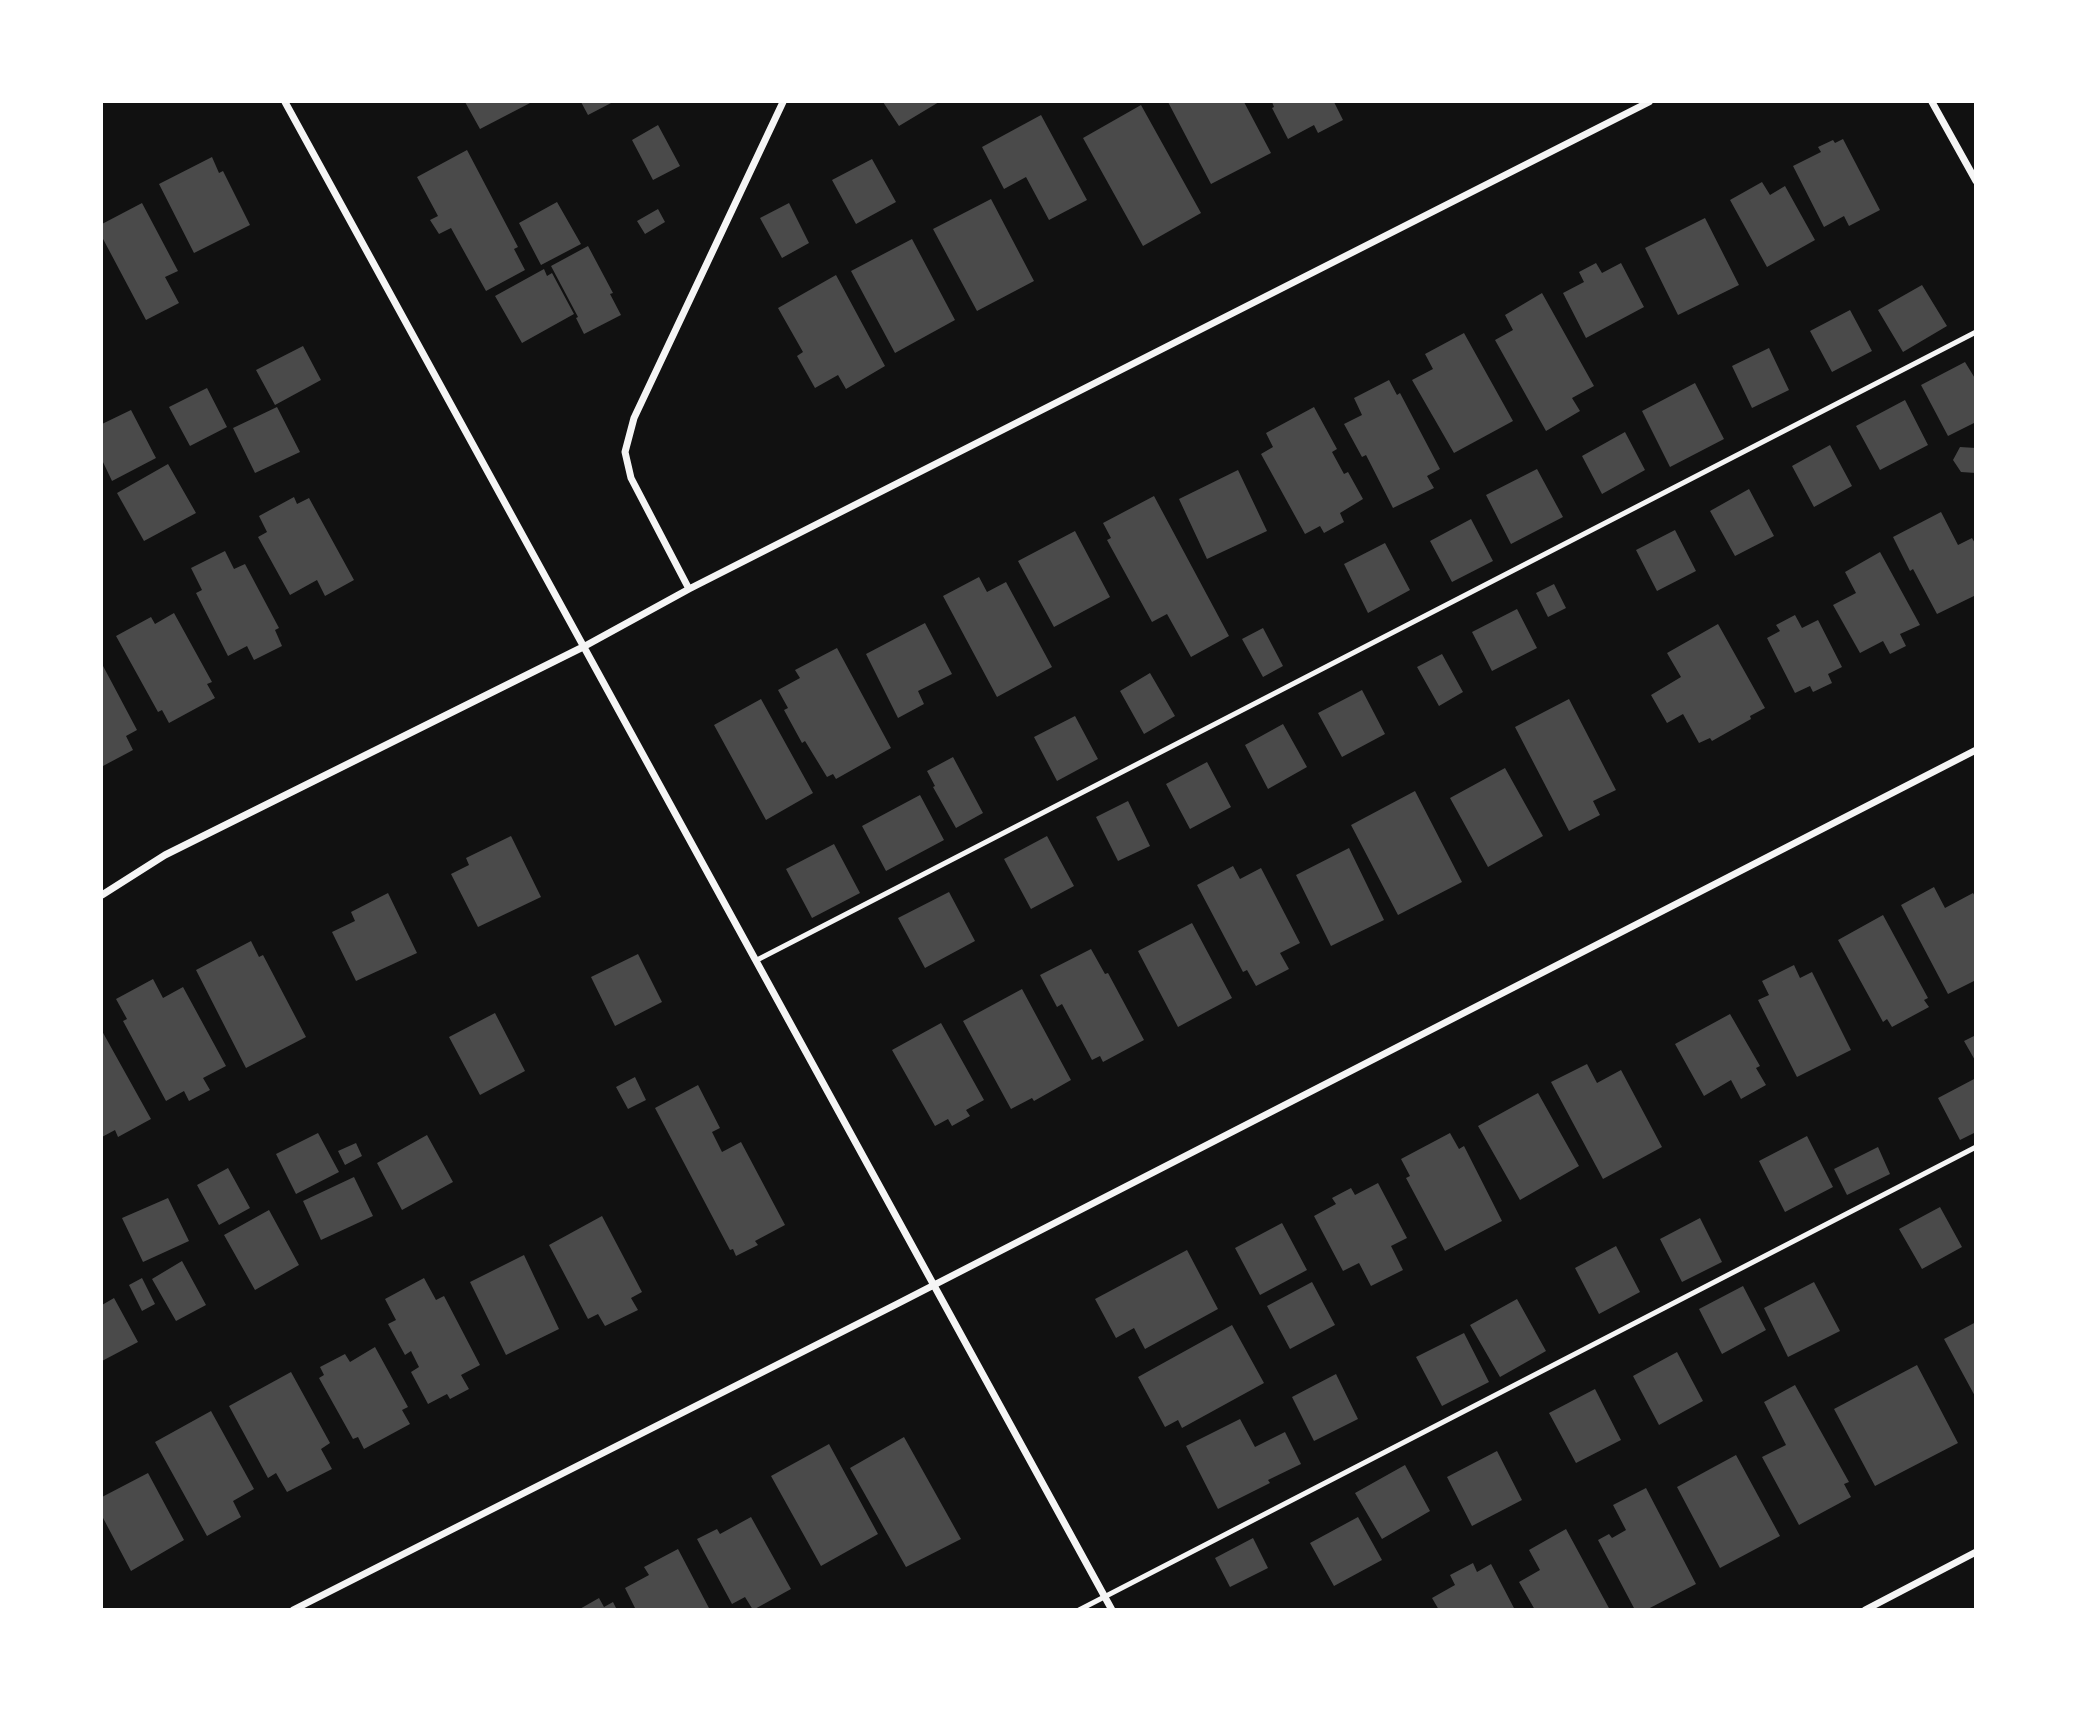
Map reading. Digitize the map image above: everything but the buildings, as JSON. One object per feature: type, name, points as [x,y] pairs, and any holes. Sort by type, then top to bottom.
[{"type":"street","points":[[285,102],[1112,1609]]},
{"type":"street","points":[[690,589],[631,478],[625,452],[634,418],[783,102]]},
{"type":"street","points":[[102,895],[165,855],[585,646],[690,589],[1649,102]]},
{"type":"street","points":[[1932,102],[1976,181]]},
{"type":"street","points":[[293,1609],[933,1285],[1976,750]]},
{"type":"street","points":[[1865,1609],[1976,1552]]},
{"type":"lane","points":[[757,960],[1976,332]]},
{"type":"lane","points":[[1079,1609],[1976,1147]]}]
